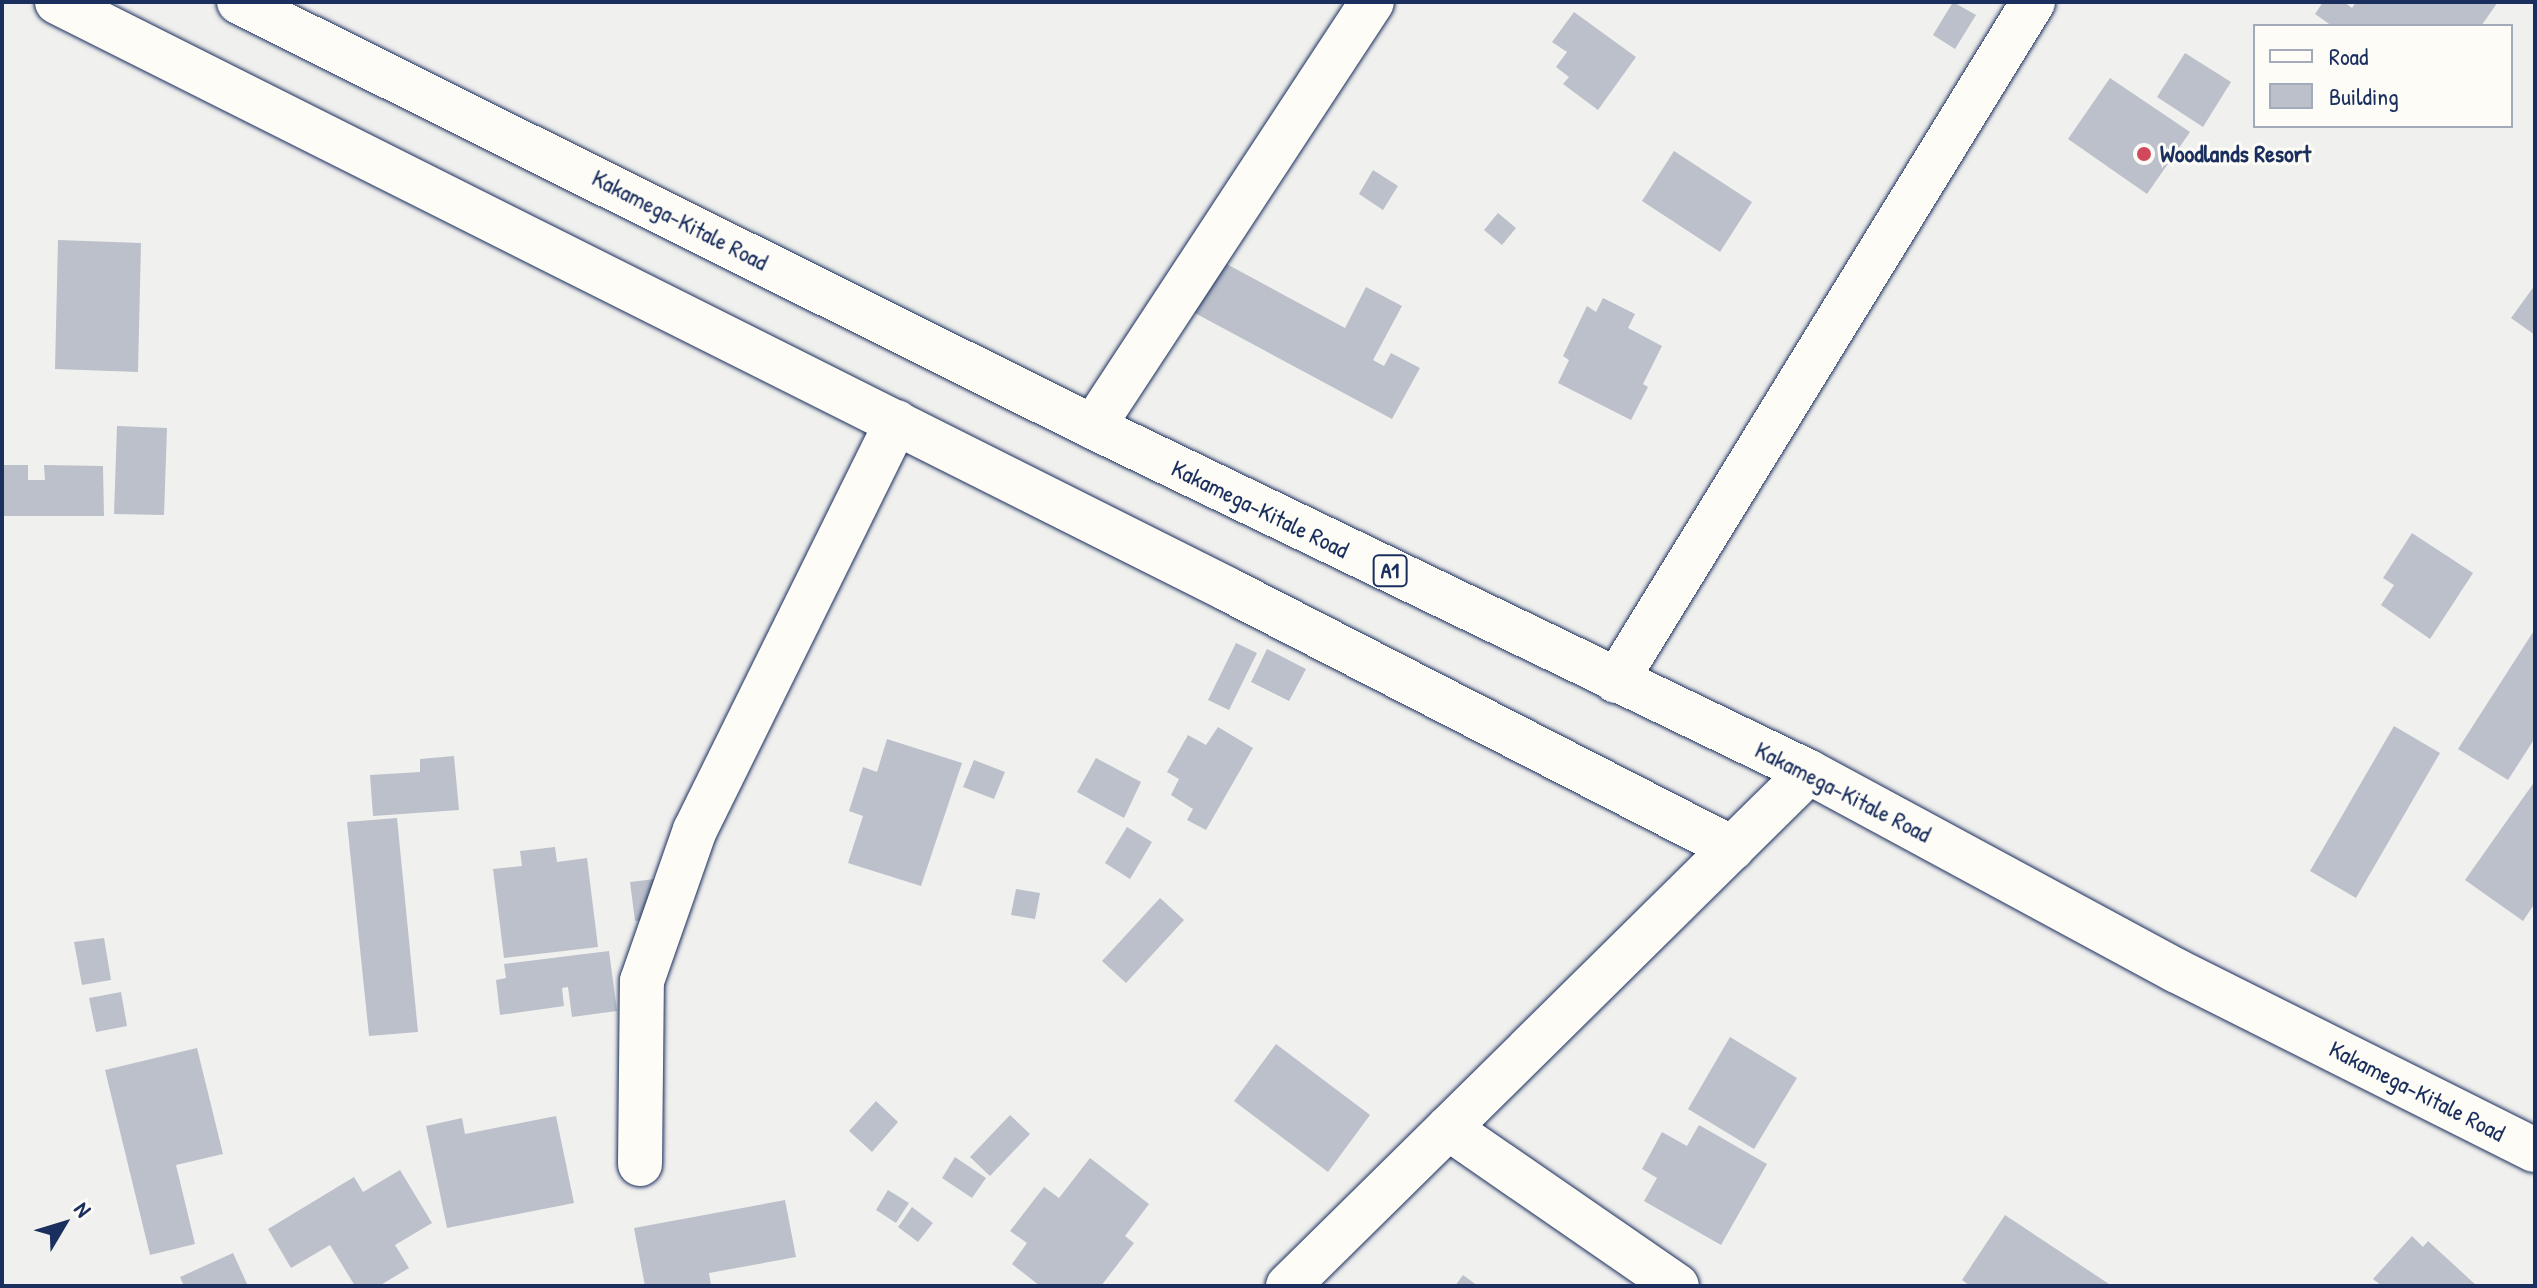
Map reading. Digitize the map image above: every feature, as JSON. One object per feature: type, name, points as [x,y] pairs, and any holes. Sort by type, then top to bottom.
[{"type":"main road","points":[[57,2],[897,422],[1732,848]]},
{"type":"main road","name":"Kakamega-Kitale Road","points":[[239,2],[1093,427],[1809,772],[2177,971],[2535,1150]]},
{"type":"main road","points":[[1093,427],[1372,2]]},
{"type":"main road","points":[[1616,681],[2033,2]]},
{"type":"main road","points":[[640,1164],[642,981],[695,830],[897,422]]},
{"type":"main road","points":[[1288,1286],[1809,772]]},
{"type":"main road","points":[[1448,1128],[1677,1286]]},
{"type":"building","points":[[1953,2],[1976,15],[1955,49],[1933,35]]},
{"type":"building","points":[[2323,2],[2344,2],[2352,8],[2356,2],[2498,2],[2482,24],[2329,24],[2315,14]]},
{"type":"building","points":[[1574,12],[1636,57],[1598,110],[1563,84],[1569,77],[1556,67],[1567,52],[1552,42]]},
{"type":"building","points":[[2185,53],[2231,82],[2203,127],[2157,97]]},
{"type":"building","points":[[2110,78],[2190,132],[2147,194],[2068,139]]},
{"type":"building","points":[[1674,151],[1752,202],[1720,252],[1642,201]]},
{"type":"building","points":[[1373,170],[1398,186],[1383,210],[1359,194]]},
{"type":"building","points":[[1498,213],[1516,228],[1502,245],[1484,230]]},
{"type":"building","points":[[58,240],[141,243],[138,372],[55,369]]},
{"type":"building","points":[[1221,261],[1345,328],[1366,287],[1402,306],[1373,360],[1384,366],[1391,353],[1420,368],[1392,419],[1193,312]]},
{"type":"building","points":[[2535,285],[2535,335],[2511,318]]},
{"type":"building","points":[[1603,298],[1635,314],[1628,328],[1662,346],[1643,384],[1648,387],[1631,420],[1558,383],[1569,360],[1563,356],[1587,306],[1596,312]]},
{"type":"building","points":[[117,426],[167,428],[164,515],[114,514]]},
{"type":"building","points":[[2,465],[28,465],[28,480],[45,480],[44,465],[103,466],[104,516],[2,516]]},
{"type":"building","points":[[2412,533],[2473,573],[2430,639],[2381,605],[2394,585],[2383,578]]},
{"type":"building","points":[[2535,629],[2535,738],[2508,780],[2458,749]]},
{"type":"building","points":[[1236,643],[1257,653],[1229,710],[1208,700]]},
{"type":"building","points":[[1267,649],[1306,669],[1289,701],[1251,682]]},
{"type":"building","points":[[2394,726],[2440,753],[2356,898],[2310,871]]},
{"type":"building","points":[[1218,727],[1253,748],[1206,830],[1187,820],[1193,809],[1171,795],[1179,779],[1167,772],[1188,735],[1206,745]]},
{"type":"building","points":[[887,739],[962,763],[921,886],[848,863],[863,816],[849,811],[863,767],[877,772]]},
{"type":"building","points":[[454,756],[459,810],[373,816],[370,775],[420,772],[420,759]]},
{"type":"building","points":[[1096,758],[1141,782],[1124,818],[1077,792]]},
{"type":"building","points":[[974,760],[1005,772],[994,799],[963,787]]},
{"type":"building","points":[[2535,781],[2535,903],[2523,921],[2465,880]]},
{"type":"building","points":[[397,818],[418,1032],[369,1036],[347,822]]},
{"type":"building","points":[[1127,827],[1152,842],[1130,879],[1105,863]]},
{"type":"building","points":[[555,847],[557,862],[587,858],[598,947],[504,958],[493,869],[522,866],[520,851]]},
{"type":"building","points":[[655,879],[660,918],[635,921],[630,882]]},
{"type":"building","points":[[1016,889],[1040,893],[1035,919],[1011,915]]},
{"type":"building","points":[[1160,898],[1184,920],[1126,983],[1102,961]]},
{"type":"building","points":[[104,938],[111,980],[82,985],[74,942]]},
{"type":"building","points":[[609,951],[617,1011],[572,1017],[568,987],[562,988],[564,1006],[500,1015],[496,980],[506,978],[504,964]]},
{"type":"building","points":[[121,992],[127,1026],[96,1032],[89,998]]},
{"type":"building","points":[[1730,1037],[1797,1078],[1754,1149],[1688,1109]]},
{"type":"building","points":[[1276,1044],[1370,1115],[1328,1172],[1234,1101]]},
{"type":"building","points":[[197,1048],[223,1154],[176,1165],[195,1244],[150,1255],[105,1070]]},
{"type":"building","points":[[876,1101],[898,1122],[872,1152],[849,1131]]},
{"type":"building","points":[[1010,1115],[1030,1134],[990,1176],[970,1157]]},
{"type":"building","points":[[556,1116],[574,1203],[447,1228],[426,1126],[462,1118],[465,1134]]},
{"type":"building","points":[[1699,1125],[1767,1164],[1721,1245],[1644,1201],[1657,1178],[1642,1169],[1662,1132],[1687,1146]]},
{"type":"building","points":[[955,1157],[986,1178],[972,1198],[942,1178]]},
{"type":"building","points":[[1090,1158],[1149,1204],[1125,1236],[1134,1243],[1101,1286],[1040,1286],[1012,1264],[1027,1243],[1010,1231],[1044,1187],[1059,1198]]},
{"type":"building","points":[[400,1170],[432,1223],[395,1245],[409,1268],[379,1286],[355,1286],[330,1245],[291,1268],[268,1229],[354,1177],[363,1192]]},
{"type":"building","points":[[888,1190],[909,1203],[896,1223],[876,1210]]},
{"type":"building","points":[[785,1200],[796,1257],[709,1273],[711,1286],[645,1286],[634,1228]]},
{"type":"building","points":[[912,1207],[933,1223],[918,1242],[898,1227]]},
{"type":"building","points":[[2005,1215],[2112,1286],[1970,1286],[1962,1280]]},
{"type":"building","points":[[2412,1236],[2423,1247],[2428,1241],[2477,1286],[2382,1286],[2373,1279]]},
{"type":"building","points":[[233,1253],[248,1286],[184,1286],[180,1277]]},
{"type":"building","points":[[1463,1275],[1478,1286],[1455,1286]]},
{"type":"place","name":"Woodlands Resort","points":[[2144,154]]}]
